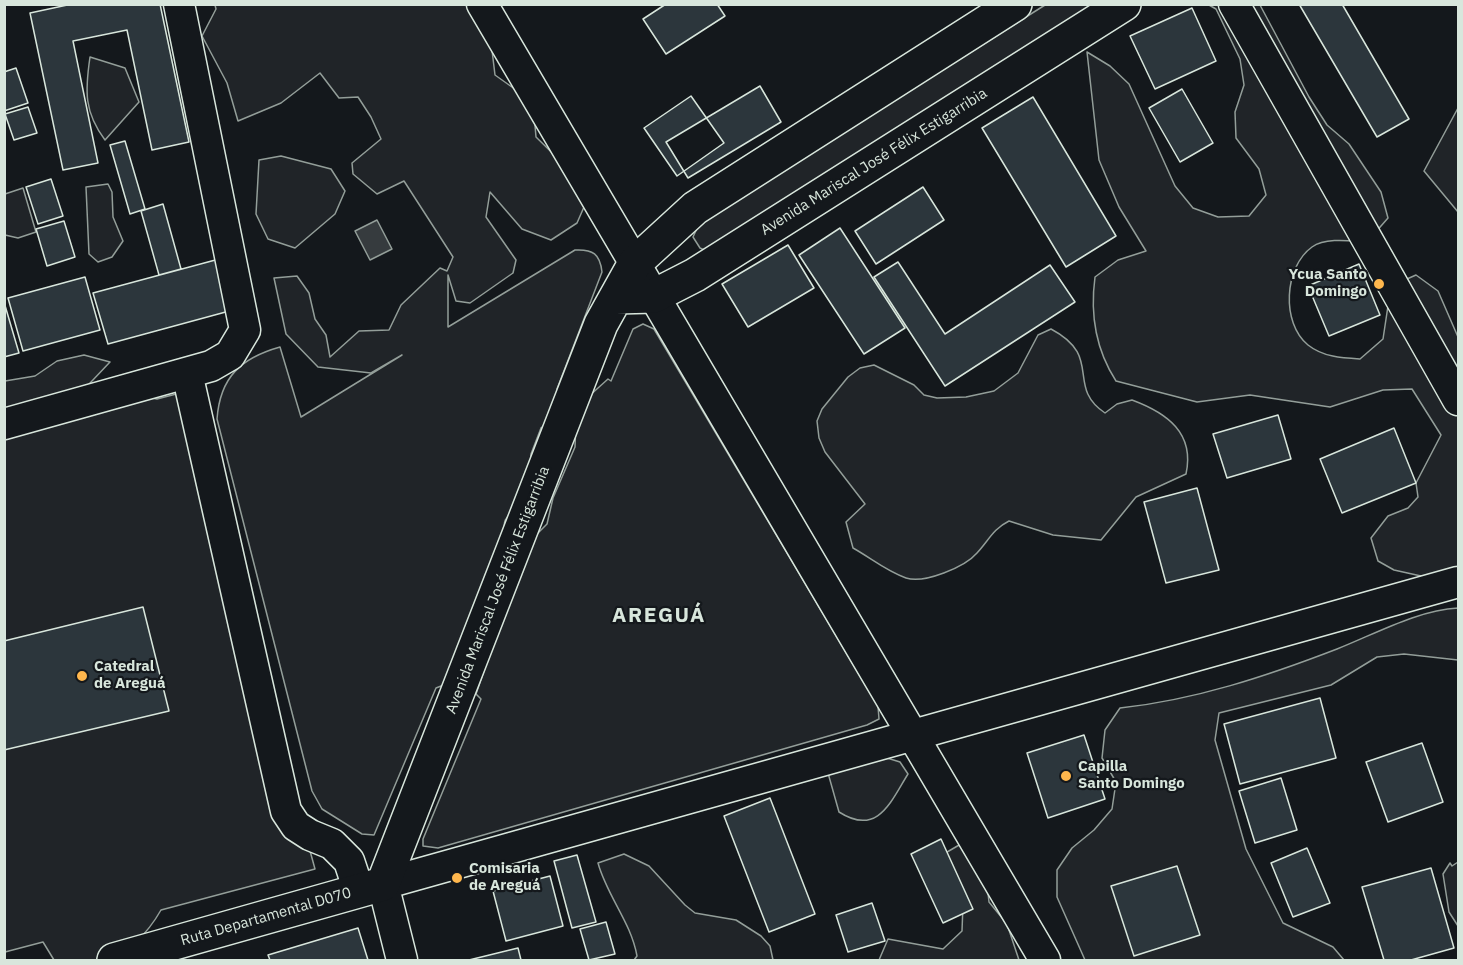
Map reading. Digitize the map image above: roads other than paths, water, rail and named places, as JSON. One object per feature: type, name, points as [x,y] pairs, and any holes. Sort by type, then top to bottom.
[{"type":"main road","name":"Avenida Mariscal José Félix Estigarribia","points":[[371,888],[609,310],[635,263],[694,208],[1015,4]]},
{"type":"main road","name":"Avenida Mariscal José Félix Estigarribia","points":[[609,310],[654,296],[721,260],[1124,4]]},
{"type":"main road","name":"Ruta Departamental D070","points":[[114,960],[371,888]]},
{"type":"street","points":[[4,424],[211,366],[230,355],[245,330],[179,4]]},
{"type":"street","points":[[482,4],[914,734],[1045,960]]},
{"type":"street","points":[[1234,4],[1458,400]]},
{"type":"street","points":[[187,373],[286,812],[296,826],[310,835],[332,843],[350,861],[371,888],[402,960]]},
{"type":"street","points":[[371,888],[1458,582]]},
{"type":"place","name":"Ycua Santo Domingo","points":[[1379,284]]},
{"type":"place","name":"Catedral de Areguá","points":[[82,676]]},
{"type":"place","name":"Capilla Santo Domingo","points":[[1066,776]]},
{"type":"place","name":"Comisaria de Areguá","points":[[457,878]]},
{"type":"district","name":"AREGUÁ","points":[[659,616]]}]
